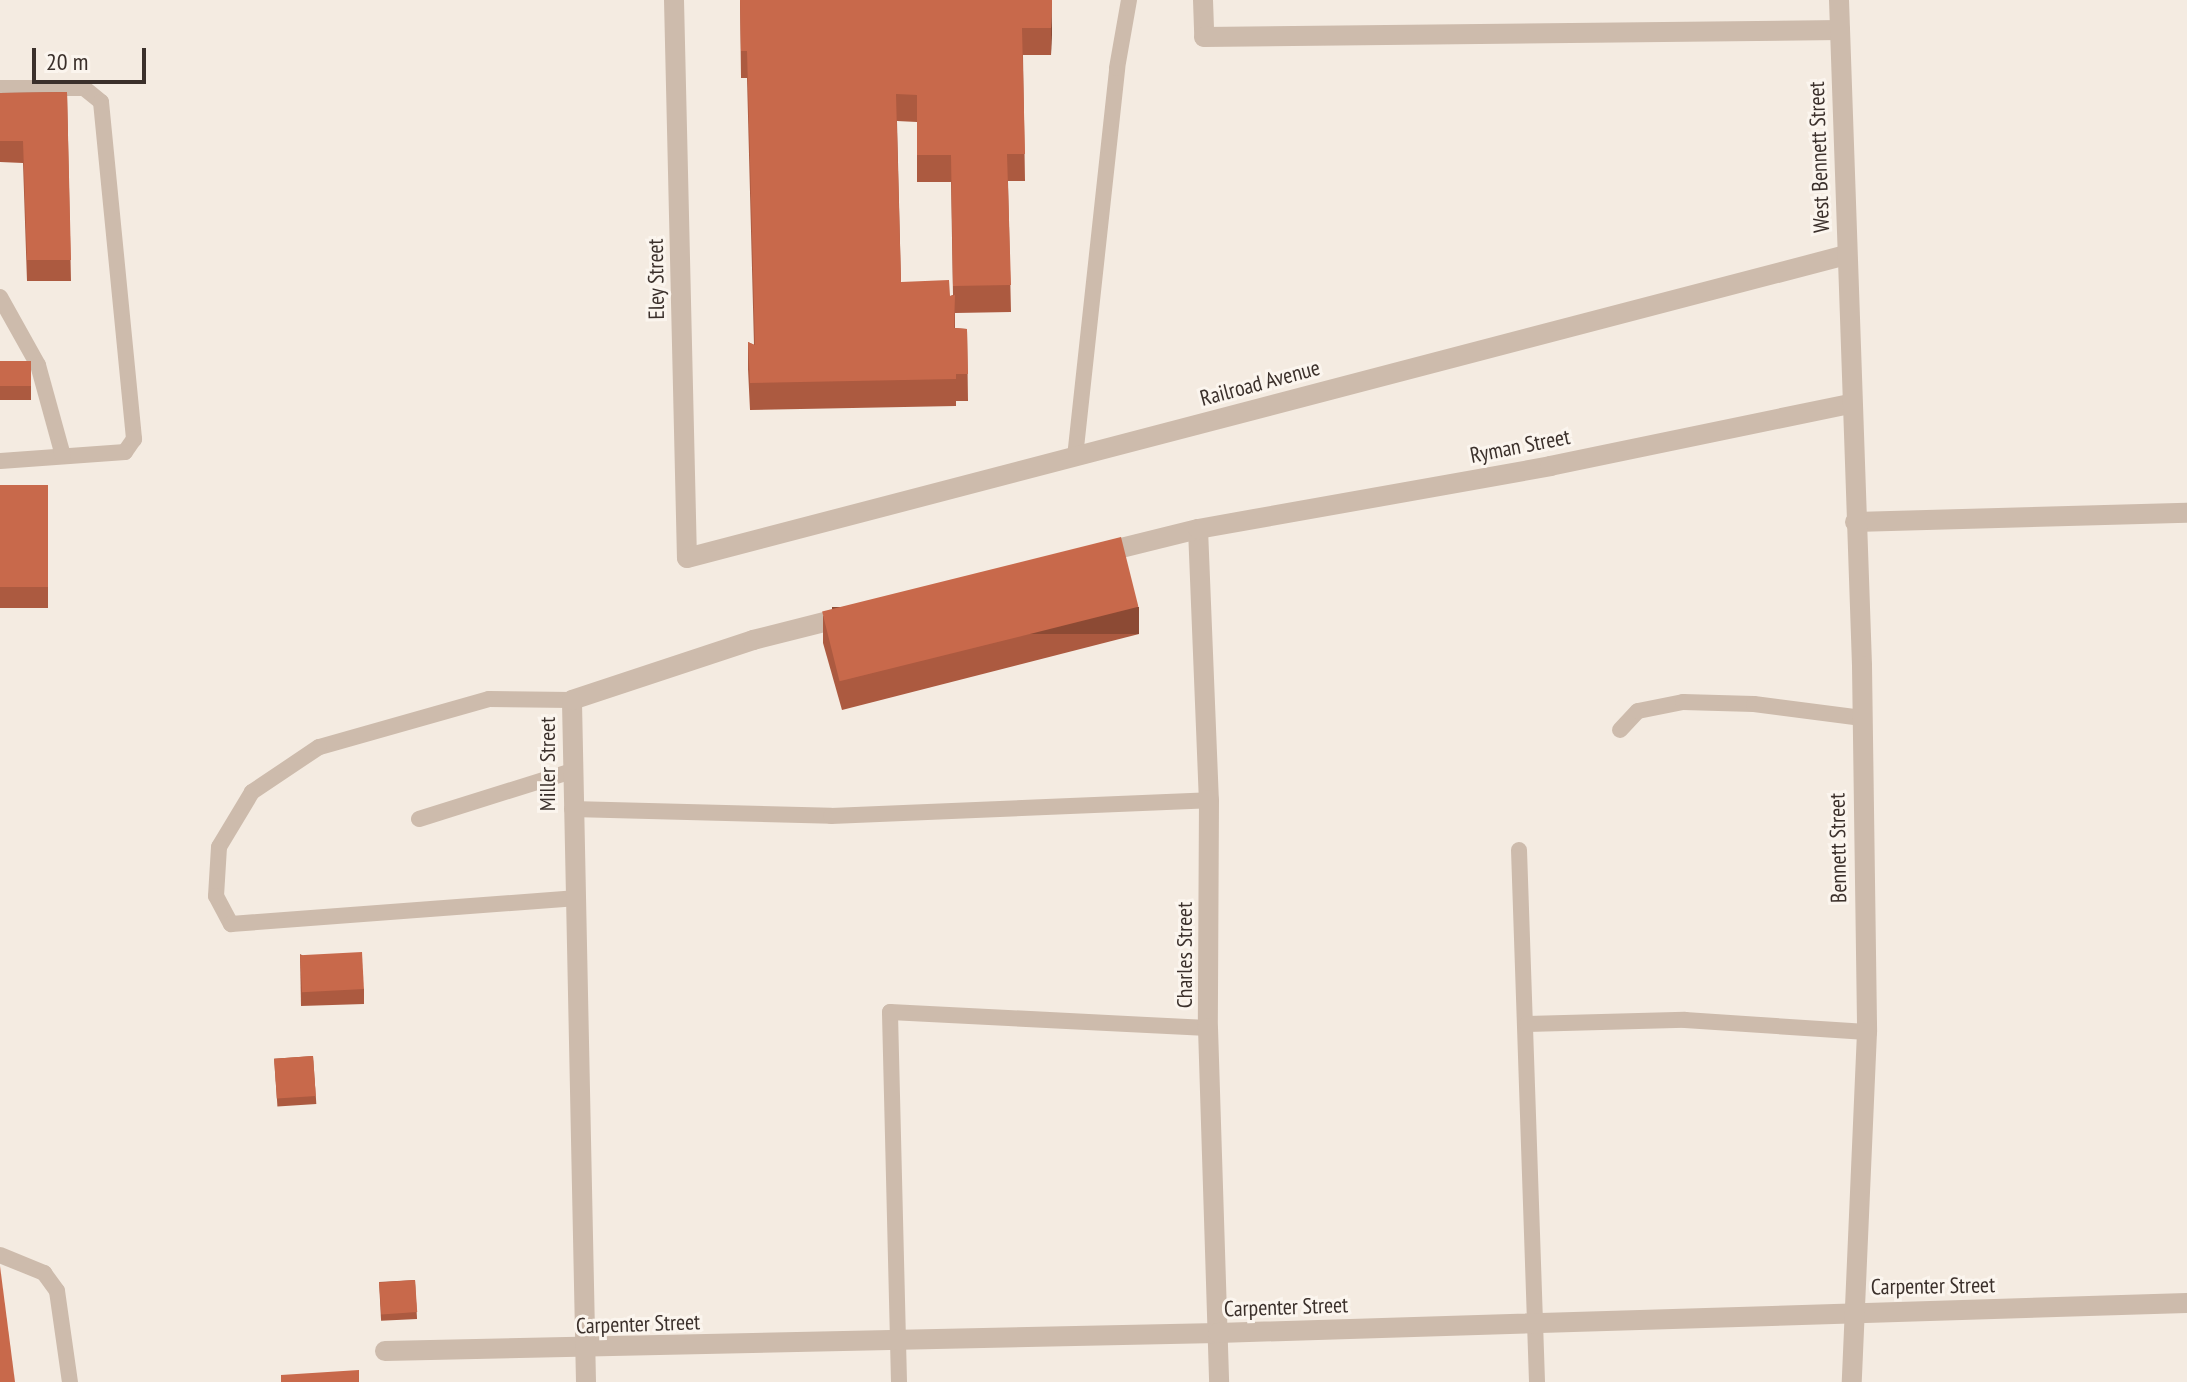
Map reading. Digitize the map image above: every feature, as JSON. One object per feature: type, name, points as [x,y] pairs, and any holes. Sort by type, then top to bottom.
[{"type":"street","name":"Eley Street","points":[[674,0],[687,558]]},
{"type":"street","points":[[1203,0],[1204,37],[1840,30]]},
{"type":"street","name":"West Bennett Street","points":[[1839,0],[1847,313]]},
{"type":"street","name":"Railroad Avenue","points":[[687,558],[1846,255]]},
{"type":"street","name":"Bennett Street","points":[[1847,313],[1862,718],[1867,1032],[1851,1312],[1852,1382]]},
{"type":"street","name":"Ryman Street","points":[[1198,529],[1550,466],[1850,404]]},
{"type":"street","points":[[1855,522],[2187,513]]},
{"type":"street","points":[[1075,559],[1198,529]]},
{"type":"street","name":"Charles Street","points":[[1198,529],[1209,800],[1208,1028],[1219,1382]]},
{"type":"street","name":"Miller Street","points":[[586,1382],[572,700],[753,640],[876,609]]},
{"type":"street","name":"Carpenter Street","points":[[385,1351],[585,1350],[2187,1303]]},
{"type":"lane","points":[[1075,457],[1117,68],[1129,0]]},
{"type":"lane","points":[[0,88],[84,88],[101,102],[134,439],[125,452],[0,461]]},
{"type":"lane","points":[[0,297],[38,365],[63,456]]},
{"type":"lane","points":[[572,700],[489,699],[319,747],[252,792],[219,847],[216,896],[231,924],[574,898]]},
{"type":"lane","points":[[1620,730],[1638,711],[1683,702],[1754,704],[1862,718]]},
{"type":"lane","points":[[419,819],[572,771]]},
{"type":"lane","points":[[572,809],[831,816],[1209,800]]},
{"type":"lane","points":[[1519,850],[1537,1382]]},
{"type":"lane","points":[[899,1382],[890,1012],[1208,1028]]},
{"type":"lane","points":[[1527,1024],[1685,1020],[1867,1032]]},
{"type":"lane","points":[[0,1255],[44,1273],[57,1291],[70,1382]]},
{"type":"building","points":[[740,0],[1052,0],[1051,28],[1022,28],[1025,154],[1007,154],[1011,285],[953,286],[951,155],[917,155],[917,95],[896,94],[901,282],[949,280],[950,296],[955,295],[954,328],[967,329],[968,374],[956,374],[956,379],[750,383],[748,342],[755,345],[747,51],[741,51]]},
{"type":"building","points":[[67,92],[71,260],[27,260],[23,141],[0,141],[0,93]]},
{"type":"building","points":[[0,361],[31,361],[31,386],[0,386]]},
{"type":"building","points":[[0,485],[48,485],[48,587],[0,587]]},
{"type":"building","points":[[1121,537],[1138,607],[840,681],[822,612]]},
{"type":"building","points":[[362,952],[364,989],[302,992],[300,955]]},
{"type":"building","points":[[313,1056],[316,1096],[277,1099],[274,1059]]},
{"type":"building","points":[[0,1266],[15,1382],[0,1382]]},
{"type":"building","points":[[415,1280],[417,1312],[381,1314],[379,1283]]},
{"type":"building","points":[[359,1370],[359,1382],[281,1382],[281,1375]]}]
